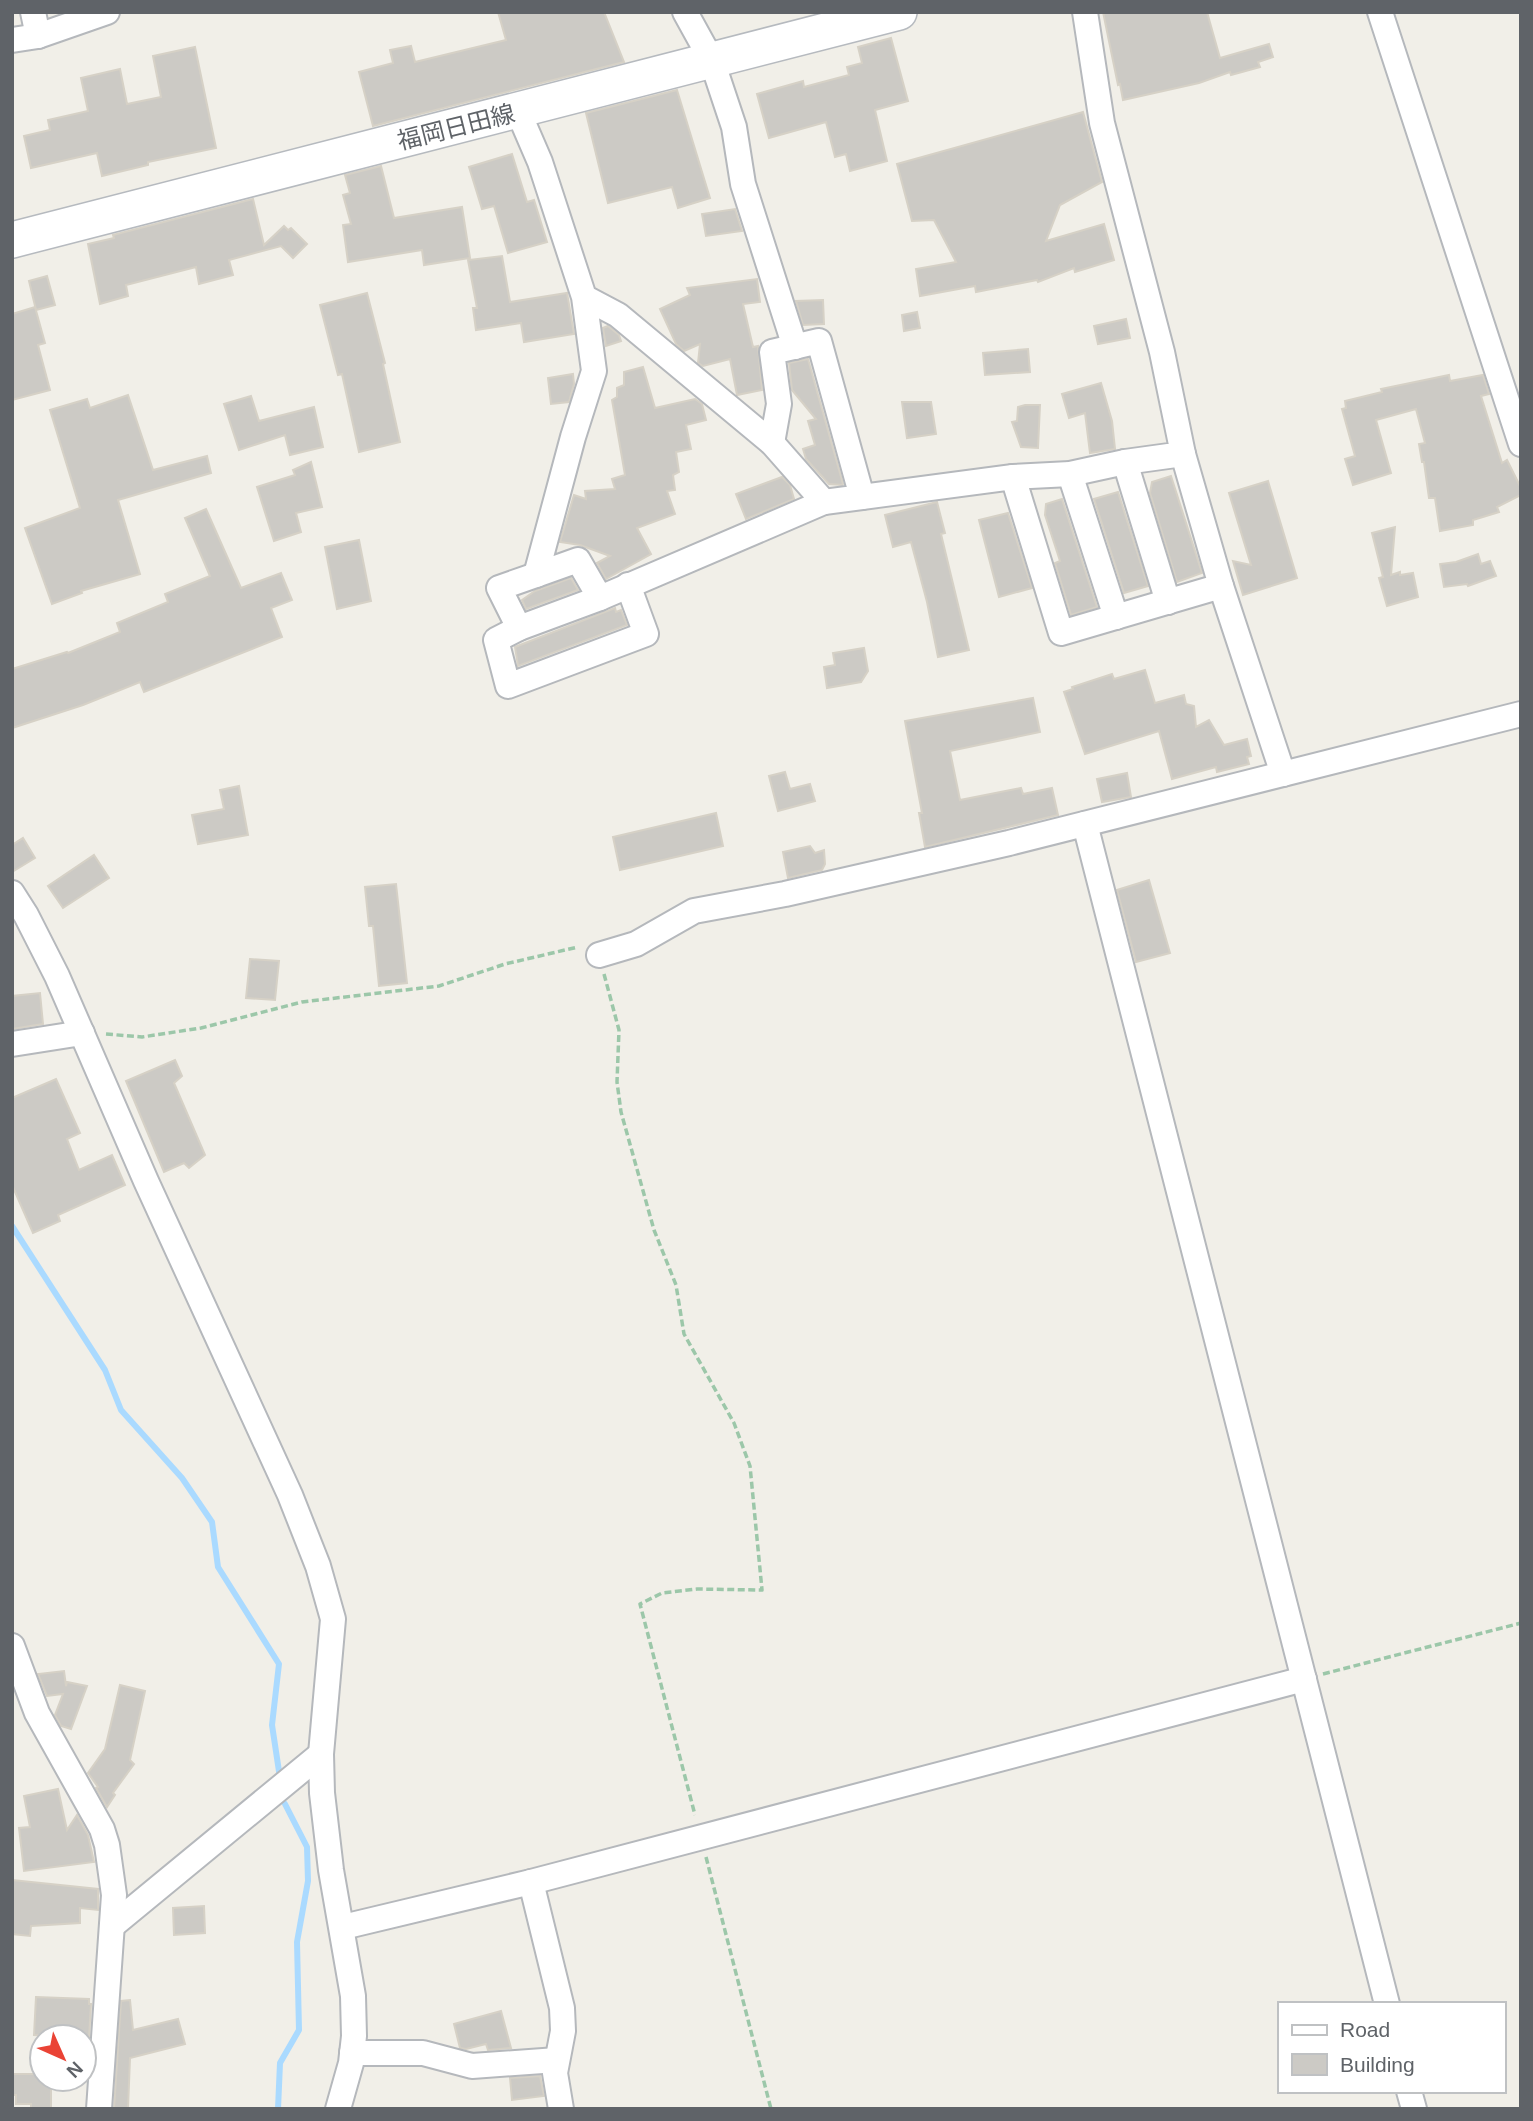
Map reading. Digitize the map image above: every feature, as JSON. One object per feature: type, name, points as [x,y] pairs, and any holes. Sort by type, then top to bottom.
[{"type":"main road","name":"福岡日田線","points":[[12,240],[899,12]]},
{"type":"street","points":[[12,40],[36,24],[107,12]]},
{"type":"street","points":[[685,12],[712,61],[734,127],[743,184],[795,347]]},
{"type":"street","points":[[1084,12],[1102,123],[1162,352],[1183,454],[1221,586],[1283,774]]},
{"type":"street","points":[[1380,12],[1521,444]]},
{"type":"street","points":[[519,111],[540,162],[584,297],[594,371],[573,437],[536,575]]},
{"type":"street","points":[[584,297],[618,315],[772,443],[824,502]]},
{"type":"street","points":[[772,443],[779,404],[772,352],[819,341],[862,497]]},
{"type":"street","points":[[628,585],[646,634],[508,686],[496,640],[519,628],[600,598],[628,585],[824,502],[1013,477],[1070,474],[1125,462],[1183,454]]},
{"type":"street","points":[[1125,462],[1168,602]]},
{"type":"street","points":[[1070,474],[1116,617]]},
{"type":"street","points":[[1013,477],[1061,634],[1221,586]]},
{"type":"street","points":[[519,628],[499,588],[578,560],[600,598]]},
{"type":"street","points":[[599,955],[636,944],[694,911],[797,891],[1085,824],[1521,714]]},
{"type":"street","points":[[1085,824],[1386,2002]]},
{"type":"street","points":[[12,893],[26,915],[82,1032],[146,1181],[290,1495],[318,1566],[333,1619],[321,1754],[331,1870],[353,1996],[352,2053],[338,2109]]},
{"type":"street","points":[[12,1044],[82,1032]]},
{"type":"street","points":[[12,1646],[37,1713],[102,1829],[107,1845],[114,1895],[99,2109]]},
{"type":"street","points":[[343,1927],[531,1882],[1304,1679]]},
{"type":"street","points":[[112,1926],[321,1754]]},
{"type":"street","points":[[531,1882],[562,2008],[563,2031],[555,2073],[561,2109]]},
{"type":"street","points":[[352,2053],[423,2053],[472,2066],[557,2060]]},
{"type":"path","points":[[82,1032],[142,1037],[201,1028],[302,1002],[439,986],[505,964],[579,947],[599,955],[619,1030],[617,1082],[621,1112],[654,1230],[676,1285],[684,1334],[734,1423],[750,1466],[762,1590],[697,1589],[662,1593],[640,1604],[771,2109]]},
{"type":"path","points":[[1304,1679],[1521,1623]]},
{"type":"building","points":[[498,12],[604,12],[624,62],[373,126],[359,72],[393,63],[390,50],[411,46],[415,62],[506,40]]},
{"type":"building","points":[[1103,12],[1207,12],[1220,58],[1269,44],[1273,57],[1258,62],[1260,67],[1231,75],[1230,72],[1199,83],[1123,100]]},
{"type":"building","points":[[891,38],[908,101],[875,110],[887,161],[850,171],[846,154],[835,157],[826,122],[769,138],[757,94],[803,81],[804,87],[849,75],[847,67],[862,63],[858,47]]},
{"type":"building","points":[[195,47],[216,148],[148,162],[148,165],[102,176],[97,153],[31,168],[24,136],[50,130],[48,120],[88,111],[81,78],[120,69],[127,104],[161,97],[153,56]]},
{"type":"building","points":[[677,90],[710,198],[678,208],[672,187],[608,203],[586,113]]},
{"type":"building","points":[[1083,112],[1102,182],[1060,205],[1046,241],[1104,224],[1114,260],[1075,272],[1074,268],[1038,282],[1037,280],[976,292],[975,286],[920,296],[916,269],[956,262],[934,220],[912,221],[897,164]]},
{"type":"building","points":[[512,154],[527,202],[534,200],[547,242],[508,253],[494,206],[482,209],[469,167]]},
{"type":"building","points":[[381,166],[394,218],[462,207],[470,258],[424,265],[422,250],[348,262],[343,225],[351,224],[343,195],[350,193],[345,175]]},
{"type":"building","points":[[253,199],[264,245],[284,226],[288,230],[291,228],[307,244],[293,258],[281,246],[229,260],[233,275],[199,284],[196,267],[126,285],[128,296],[100,304],[88,244],[114,238],[113,235]]},
{"type":"building","points":[[735,209],[742,231],[706,236],[702,214]]},
{"type":"building","points":[[502,256],[510,302],[567,293],[574,334],[524,342],[521,323],[476,330],[473,308],[477,308],[468,260]]},
{"type":"building","points":[[47,276],[55,305],[36,310],[29,281]]},
{"type":"building","points":[[757,279],[760,302],[743,304],[753,347],[758,346],[762,390],[737,395],[730,359],[703,366],[698,363],[700,344],[684,351],[676,344],[660,309],[690,295],[687,288]]},
{"type":"building","points":[[367,293],[385,363],[383,364],[400,442],[359,452],[342,374],[338,375],[320,305]]},
{"type":"building","points":[[823,300],[824,324],[803,325],[796,301]]},
{"type":"building","points":[[35,307],[45,343],[38,345],[50,390],[12,400],[12,314]]},
{"type":"building","points":[[917,312],[920,328],[904,331],[902,315]]},
{"type":"building","points":[[1126,319],[1130,338],[1098,344],[1094,326]]},
{"type":"building","points":[[608,326],[619,335],[621,341],[606,346],[603,328]]},
{"type":"building","points":[[1028,349],[1030,372],[985,375],[983,353]]},
{"type":"building","points":[[808,359],[842,485],[829,484],[806,459],[803,449],[815,445],[808,421],[816,419],[792,390],[789,363]]},
{"type":"building","points":[[643,367],[655,408],[695,399],[702,404],[706,420],[686,425],[691,449],[676,452],[679,472],[673,475],[675,490],[667,491],[675,514],[637,528],[651,554],[606,579],[597,563],[610,556],[580,545],[560,542],[574,495],[586,499],[585,491],[615,489],[612,479],[625,475],[612,400],[617,397],[617,388],[624,385],[624,372]]},
{"type":"building","points":[[573,374],[574,384],[569,402],[551,404],[548,378]]},
{"type":"building","points":[[1449,375],[1450,381],[1483,375],[1489,394],[1481,396],[1502,463],[1507,460],[1521,488],[1521,495],[1497,507],[1499,512],[1473,520],[1473,525],[1440,531],[1435,498],[1429,498],[1419,444],[1425,443],[1416,409],[1376,420],[1391,473],[1353,485],[1345,459],[1355,456],[1342,409],[1346,408],[1345,401],[1382,392],[1381,389]]},
{"type":"building","points":[[1101,383],[1112,421],[1115,449],[1090,453],[1085,413],[1069,418],[1062,394]]},
{"type":"building","points":[[128,395],[153,470],[207,456],[211,473],[118,500],[140,574],[81,591],[82,593],[52,604],[25,528],[80,508],[50,410],[87,399],[90,408]]},
{"type":"building","points":[[251,396],[259,421],[314,407],[323,447],[290,455],[285,435],[239,450],[224,404]]},
{"type":"building","points":[[902,402],[931,402],[936,434],[907,438]]},
{"type":"building","points":[[1040,405],[1038,448],[1021,447],[1012,422],[1017,421],[1018,407]]},
{"type":"building","points":[[311,462],[322,507],[296,513],[301,532],[274,541],[257,487],[295,475],[293,470]]},
{"type":"building","points":[[1171,476],[1202,573],[1177,582],[1150,493],[1152,482]]},
{"type":"building","points":[[782,477],[790,485],[794,499],[746,519],[736,494]]},
{"type":"building","points":[[1268,481],[1297,578],[1243,595],[1233,561],[1251,565],[1229,493]]},
{"type":"building","points":[[1118,492],[1148,586],[1124,593],[1094,499]]},
{"type":"building","points":[[1062,499],[1097,607],[1071,615],[1055,563],[1060,561],[1045,515],[1046,504]]},
{"type":"building","points":[[937,502],[945,533],[941,534],[969,650],[938,657],[911,542],[893,547],[885,515]]},
{"type":"building","points":[[206,509],[241,588],[281,573],[292,600],[271,608],[282,637],[144,692],[140,682],[83,705],[12,728],[12,669],[68,653],[120,632],[117,623],[168,602],[165,594],[210,576],[185,518]]},
{"type":"building","points":[[1008,513],[1032,588],[999,597],[979,520]]},
{"type":"building","points":[[1395,527],[1391,575],[1400,572],[1400,575],[1413,573],[1418,597],[1387,606],[1379,578],[1383,577],[1372,533]]},
{"type":"building","points":[[359,540],[371,601],[337,609],[325,547]]},
{"type":"building","points":[[1478,554],[1481,564],[1490,561],[1496,576],[1468,586],[1444,587],[1440,564],[1456,562]]},
{"type":"building","points":[[571,578],[578,590],[526,609],[522,600],[535,591]]},
{"type":"building","points":[[615,608],[616,612],[621,610],[627,625],[518,666],[515,647]]},
{"type":"building","points":[[864,648],[868,671],[861,682],[827,688],[824,667],[835,665],[833,653]]},
{"type":"building","points":[[1145,670],[1155,703],[1184,695],[1186,704],[1194,706],[1196,727],[1209,720],[1224,745],[1247,739],[1251,756],[1247,757],[1249,764],[1217,772],[1216,767],[1172,779],[1159,731],[1085,754],[1064,692],[1112,674],[1114,679]]},
{"type":"building","points":[[1033,698],[1040,732],[950,751],[960,800],[1021,788],[1023,794],[1052,788],[1058,815],[925,847],[919,813],[922,813],[905,721]]},
{"type":"building","points":[[785,772],[790,789],[810,784],[815,801],[778,811],[769,776]]},
{"type":"building","points":[[1127,773],[1131,797],[1102,802],[1097,779]]},
{"type":"building","points":[[239,786],[248,835],[198,844],[192,815],[224,809],[220,790]]},
{"type":"building","points":[[716,813],[723,846],[620,870],[613,837]]},
{"type":"building","points":[[23,838],[35,858],[12,872],[12,845]]},
{"type":"building","points":[[810,846],[815,853],[824,850],[825,864],[822,870],[788,878],[783,852]]},
{"type":"building","points":[[94,855],[109,878],[63,908],[48,886]]},
{"type":"building","points":[[1149,880],[1170,953],[1136,962],[1117,890]]},
{"type":"building","points":[[396,884],[407,983],[379,986],[373,926],[369,926],[365,887]]},
{"type":"building","points":[[250,959],[279,961],[275,1000],[246,998]]},
{"type":"building","points":[[40,993],[43,1024],[12,1029],[12,996]]},
{"type":"building","points":[[175,1060],[182,1076],[174,1083],[205,1155],[189,1168],[184,1163],[164,1172],[126,1081]]},
{"type":"building","points":[[56,1079],[80,1133],[67,1139],[79,1170],[112,1155],[125,1185],[58,1215],[60,1221],[33,1233],[12,1185],[12,1098]]},
{"type":"building","points":[[64,1671],[66,1686],[67,1682],[87,1686],[71,1729],[61,1726],[55,1715],[63,1694],[47,1696],[38,1674]]},
{"type":"building","points":[[120,1685],[145,1691],[130,1760],[134,1764],[113,1793],[115,1795],[107,1807],[88,1773],[105,1749]]},
{"type":"building","points":[[58,1789],[67,1830],[77,1815],[88,1835],[94,1862],[24,1871],[19,1828],[30,1827],[24,1796]]},
{"type":"building","points":[[12,1880],[98,1889],[98,1910],[80,1908],[80,1923],[31,1926],[30,1936],[12,1934]]},
{"type":"building","points":[[204,1906],[205,1933],[174,1935],[173,1908]]},
{"type":"building","points":[[36,1997],[89,1999],[91,2004],[90,2023],[35,2023]]},
{"type":"building","points":[[130,2000],[133,2030],[178,2019],[185,2044],[130,2058],[128,2109],[114,2109],[121,2001]]},
{"type":"building","points":[[501,2011],[511,2048],[488,2050],[486,2044],[460,2048],[454,2024]]},
{"type":"building","points":[[12,2074],[28,2074],[28,2093],[51,2093],[51,2109],[31,2109],[31,2104],[16,2104],[16,2095],[12,2095]]},
{"type":"building","points":[[540,2076],[544,2096],[512,2100],[510,2078]]},
{"type":"waterway","points":[[12,1226],[105,1370],[121,1410],[182,1478],[212,1522],[218,1567],[279,1664],[272,1725],[280,1778]]},
{"type":"waterway","points":[[278,2109],[280,2063],[299,2030],[297,1942],[308,1881],[307,1847],[285,1804]]}]
